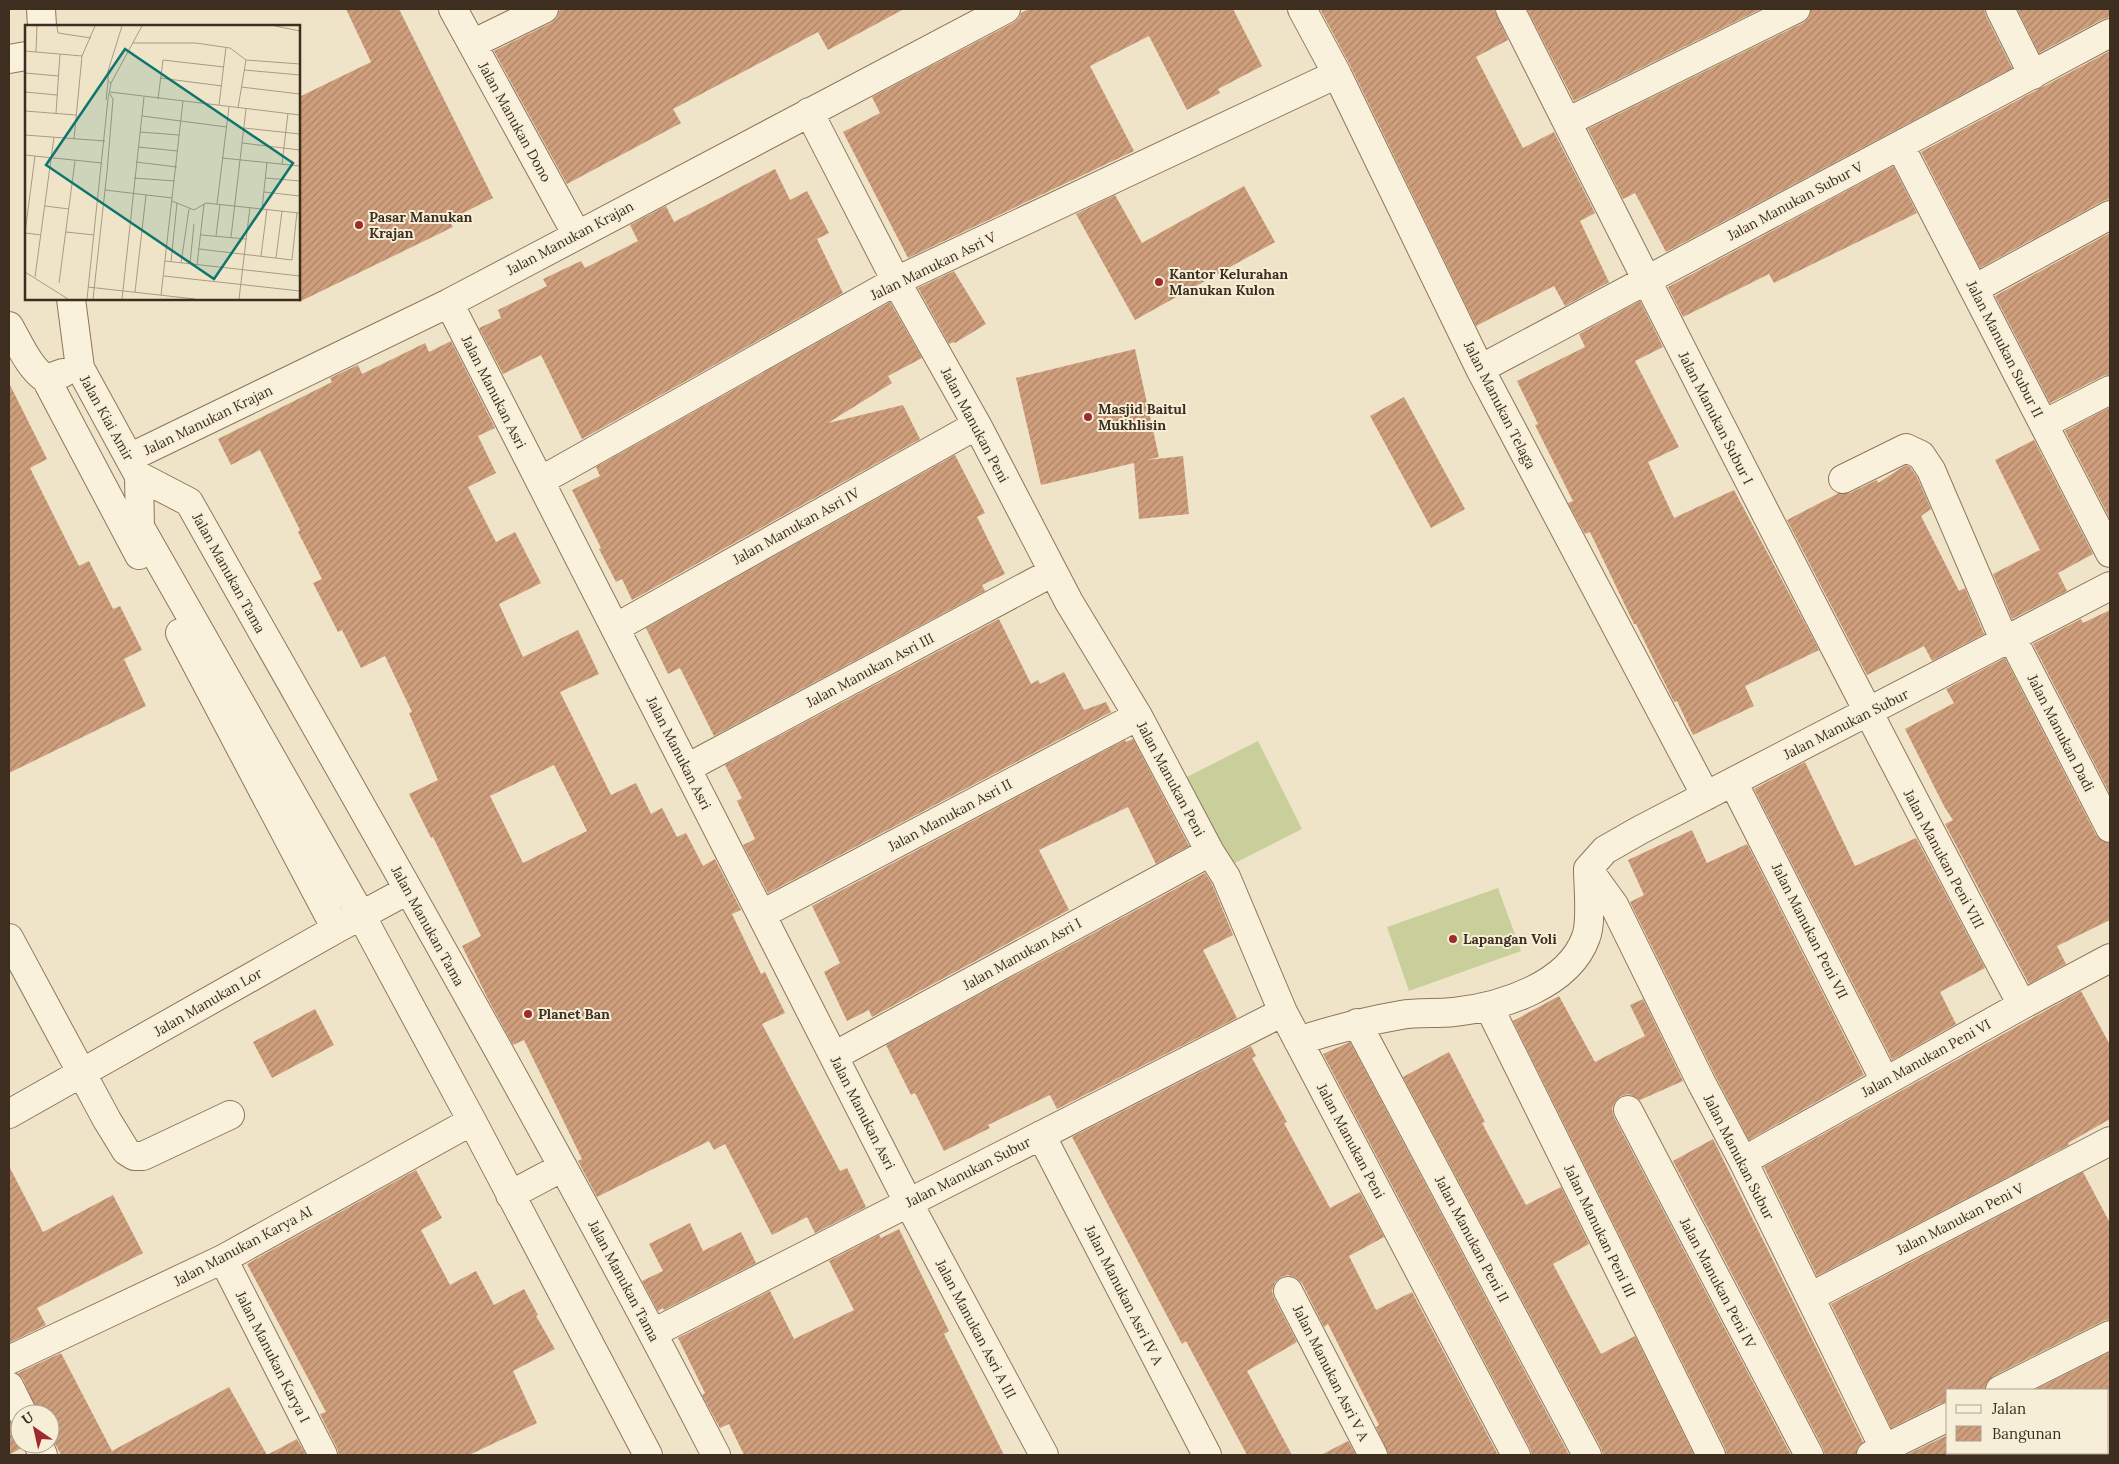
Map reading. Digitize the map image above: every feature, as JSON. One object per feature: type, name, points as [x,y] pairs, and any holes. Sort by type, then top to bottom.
[{"type":"street","points":[[41,9],[42,25]]},
{"type":"street","name":"Jalan Manukan Dono","points":[[454,9],[577,234]]},
{"type":"street","points":[[472,44],[544,9]]},
{"type":"street","name":"Jalan Manukan Krajan","points":[[134,467],[1006,9]]},
{"type":"street","name":"Jalan Manukan Telaga","points":[[1302,9],[1337,74],[1480,369],[1706,796]]},
{"type":"street","name":"Jalan Manukan Subur I","points":[[1510,9],[1646,282],[1868,713]]},
{"type":"street","points":[[1567,122],[1796,9]]},
{"type":"street","points":[[2000,9],[2033,74]]},
{"type":"street","name":"Jalan Manukan Subur V","points":[[1480,369],[2110,34]]},
{"type":"street","points":[[9,59],[25,56]]},
{"type":"street","name":"Jalan Manukan Asri V","points":[[540,481],[896,281],[1337,74]]},
{"type":"street","name":"Jalan Manukan Peni","points":[[809,112],[896,281],[976,425],[1069,602],[1138,716],[1210,852],[1226,877],[1283,1012],[1516,1455]]},
{"type":"street","name":"Jalan Manukan Subur II","points":[[1900,146],[2110,553]]},
{"type":"street","points":[[1974,289],[2110,215]]},
{"type":"street","name":"Jalan Kiai Amir","points":[[71,300],[80,368],[134,467]]},
{"type":"street","name":"Jalan Manukan Asri","points":[[448,303],[908,1202]]},
{"type":"street","points":[[9,326],[33,367],[46,379],[336,929]]},
{"type":"street","points":[[46,379],[80,368]]},
{"type":"street","points":[[2044,424],[2110,390]]},
{"type":"street","name":"Jalan Manukan Asri IV","points":[[615,628],[976,425]]},
{"type":"street","name":"Jalan Manukan Dadi","points":[[1843,479],[1906,448],[1921,455],[1931,470],[2009,640],[2110,828]]},
{"type":"street","points":[[134,467],[140,527],[361,915],[648,1455]]},
{"type":"street","name":"Jalan Manukan Tama","points":[[134,467],[189,502],[563,1167],[716,1455]]},
{"type":"street","name":"Jalan Manukan Asri III","points":[[687,768],[1053,572]]},
{"type":"street","name":"Jalan Manukan Subur","points":[[1878,1452],[1810,1297],[1743,1161],[1701,1082],[1614,905],[1588,869],[1605,850],[1640,830],[2110,586]]},
{"type":"street","name":"Jalan Manukan Peni VIII","points":[[1868,713],[2022,1004]]},
{"type":"street","name":"Jalan Manukan Asri II","points":[[762,914],[1138,716]]},
{"type":"street","name":"Jalan Manukan Peni VII","points":[[1733,782],[1886,1081]]},
{"type":"street","name":"Jalan Manukan Asri I","points":[[834,1056],[1210,852]]},
{"type":"street","points":[[1298,1041],[1357,1023],[1404,1014],[1453,1012],[1489,1007],[1544,985],[1572,960],[1587,937],[1589,907],[1588,869]]},
{"type":"street","name":"Jalan Manukan Lor","points":[[9,1114],[408,890]]},
{"type":"street","points":[[9,938],[126,1151],[134,1156],[143,1156],[230,1115]]},
{"type":"street","name":"Jalan Manukan Peni VI","points":[[1743,1161],[2022,1004],[2110,958]]},
{"type":"street","name":"Jalan Manukan Peni III","points":[[1489,1007],[1711,1455]]},
{"type":"street","name":"Jalan Manukan Subur","points":[[652,1333],[1283,1012]]},
{"type":"street","name":"Jalan Manukan Peni II","points":[[1357,1023],[1587,1455]]},
{"type":"street","name":"Jalan Manukan Peni IV","points":[[1628,1110],[1809,1455]]},
{"type":"street","name":"Jalan Manukan Karya AI","points":[[9,1360],[223,1259],[472,1121]]},
{"type":"street","name":"Jalan Manukan Asri IV A","points":[[1041,1134],[1207,1455]]},
{"type":"street","name":"Jalan Manukan Peni V","points":[[1810,1297],[2110,1141]]},
{"type":"street","points":[[510,1195],[563,1167]]},
{"type":"street","name":"Jalan Manukan Asri A III","points":[[908,1202],[1044,1455]]},
{"type":"street","name":"Jalan Manukan Karya I","points":[[223,1259],[323,1455]]},
{"type":"street","name":"Jalan Manukan Asri V A","points":[[1288,1291],[1373,1455]]},
{"type":"street","points":[[2002,1389],[2110,1335]]},
{"type":"street","points":[[9,1386],[18,1404]]},
{"type":"street","points":[[1878,1452],[1946,1417]]},
{"type":"green space","points":[[1258,741],[1302,829],[1223,869],[1179,781]]},
{"type":"green space","name":"Lapangan Voli","points":[[1498,888],[1521,951],[1409,991],[1387,927]]},
{"type":"building","points":[[346,9],[399,9],[493,198],[449,220],[453,227],[299,302],[300,97],[371,62]]},
{"type":"building","points":[[563,9],[904,9],[828,50],[818,32],[673,109],[681,123],[567,184],[494,51],[551,23],[557,18],[559,11]]},
{"type":"building","points":[[1029,9],[1233,9],[1262,66],[1218,89],[1220,93],[1187,110],[1149,36],[1090,66],[1134,151],[908,258],[843,132],[880,113],[872,97],[1013,23],[1019,18],[1021,13]]},
{"type":"building","points":[[1320,9],[1494,9],[1508,40],[1476,57],[1523,148],[1554,132],[1595,213],[1580,221],[1609,282],[1565,306],[1554,286],[1476,326],[1351,67]]},
{"type":"building","points":[[1527,9],[1761,9],[1574,101]]},
{"type":"building","points":[[1811,9],[1984,9],[2012,68],[1666,252],[1635,193],[1623,199],[1588,129],[1803,23],[1809,17]]},
{"type":"building","points":[[2017,9],[2110,9],[2110,17],[2039,53]]},
{"type":"building","points":[[2110,51],[2110,199],[2103,201],[1980,268],[1921,152]]},
{"type":"building","points":[[1893,166],[1917,213],[1774,283],[1769,274],[1683,317],[1668,287]]},
{"type":"building","points":[[775,169],[790,200],[807,191],[829,233],[817,239],[843,293],[582,439],[541,355],[503,374],[479,328],[501,318],[498,310],[547,286],[543,279],[581,261],[585,268],[638,241],[630,225],[666,206],[674,222]]},
{"type":"building","name":"Kantor Kelurahan Manukan Kulon","points":[[1244,186],[1275,242],[1135,320],[1076,214],[1115,195],[1142,243]]},
{"type":"building","points":[[2110,233],[2110,374],[2050,403],[1995,296]]},
{"type":"building","points":[[954,271],[986,324],[955,343],[949,344],[918,288]]},
{"type":"building","points":[[1640,301],[1663,347],[1635,361],[1679,447],[1648,462],[1674,518],[1734,490],[1819,650],[1745,686],[1754,706],[1693,735],[1677,701],[1674,702],[1636,624],[1634,624],[1590,532],[1585,534],[1568,503],[1573,501],[1535,425],[1538,424],[1517,381],[1585,347],[1579,334]]},
{"type":"building","points":[[890,302],[922,358],[888,376],[892,383],[828,423],[903,405],[920,439],[632,600],[622,579],[616,582],[572,490],[600,476],[596,467]]},
{"type":"building","points":[[451,341],[495,428],[478,436],[496,473],[468,487],[496,542],[515,532],[541,583],[499,604],[523,657],[578,630],[599,674],[560,692],[611,795],[636,783],[651,814],[662,808],[677,837],[686,833],[703,866],[715,859],[741,910],[732,914],[761,974],[765,972],[785,1013],[762,1024],[840,1171],[847,1168],[866,1207],[815,1233],[807,1217],[772,1235],[725,1144],[714,1150],[709,1141],[597,1197],[578,1161],[582,1159],[524,1040],[513,1045],[462,946],[481,936],[433,837],[431,838],[409,794],[438,780],[409,713],[412,712],[385,656],[361,668],[342,630],[338,632],[313,583],[322,579],[260,450],[231,465],[218,439],[332,382],[330,378],[358,365],[362,374],[425,343],[429,352]],"holes":[[[554,765],[587,831],[523,863],[490,796]]]},
{"type":"building","name":"Masjid Baitul Mukhlisin","points":[[1135,349],[1159,457],[1147,460],[1183,456],[1189,514],[1139,519],[1134,463],[1041,485],[1016,378]]},
{"type":"building","points":[[9,383],[47,459],[30,468],[79,566],[89,561],[113,609],[120,606],[142,650],[124,659],[146,706],[9,773]]},
{"type":"building","points":[[1404,397],[1465,509],[1431,528],[1370,416]]},
{"type":"building","points":[[2110,407],[2110,519],[2065,431]]},
{"type":"building","points":[[2034,440],[2093,554],[2058,573],[2067,591],[2012,619],[1993,574],[2040,550],[1995,460]]},
{"type":"building","points":[[955,455],[985,513],[977,517],[1005,574],[982,585],[985,591],[714,736],[680,668],[668,674],[646,628]]},
{"type":"building","points":[[1906,465],[1910,467],[1917,477],[1931,509],[1921,516],[1959,591],[1965,588],[1984,634],[1932,661],[1924,646],[1867,675],[1787,520],[1839,493],[1850,493],[1877,480],[1878,483]]},
{"type":"building","points":[[2110,610],[2110,794],[2033,644],[2081,619],[2083,623]]},
{"type":"building","points":[[999,619],[1031,684],[1038,680],[1040,684],[1064,672],[1084,710],[1106,702],[1111,712],[768,893],[743,845],[755,839],[737,801],[742,798],[725,765]]},
{"type":"building","points":[[2005,658],[2096,835],[2102,841],[2110,843],[2110,920],[2057,946],[2066,964],[2029,984],[1945,824],[1953,820],[1905,729],[1954,703],[1946,689]]},
{"type":"building","points":[[1133,739],[1189,846],[1156,864],[1128,807],[1039,850],[1069,910],[872,1017],[869,1010],[847,1021],[824,972],[840,963],[812,906],[1125,740],[1126,742]]},
{"type":"building","points":[[1805,762],[1855,866],[1916,838],[1985,968],[1940,992],[1956,1024],[1892,1060],[1754,789]]},
{"type":"building","points":[[1692,830],[1707,863],[1747,844],[1864,1075],[1749,1140],[1630,902],[1644,895],[1628,860]]},
{"type":"building","points":[[1205,873],[1212,884],[1233,935],[1203,950],[1237,1018],[1057,1109],[1050,1095],[988,1125],[990,1128],[944,1151],[915,1093],[911,1095],[886,1045]]},
{"type":"building","points":[[2081,991],[2110,1045],[2110,1119],[2068,1143],[2069,1145],[1817,1276],[1764,1167]]},
{"type":"building","points":[[1559,996],[1595,1062],[1645,1036],[1630,1005],[1643,999],[1683,1081],[1640,1100],[1629,1094],[1621,1096],[1615,1102],[1612,1109],[1614,1117],[1791,1455],[1727,1455],[1513,1021]]},
{"type":"building","points":[[315,1009],[334,1045],[272,1078],[253,1042]]},
{"type":"building","points":[[1350,1042],[1569,1455],[1532,1455],[1323,1054]]},
{"type":"building","points":[[1251,1046],[1256,1056],[1252,1058],[1287,1122],[1284,1123],[1330,1208],[1360,1192],[1384,1237],[1349,1256],[1376,1310],[1412,1292],[1498,1455],[1389,1455],[1376,1427],[1379,1425],[1328,1324],[1324,1327],[1302,1283],[1288,1275],[1281,1277],[1275,1282],[1272,1291],[1297,1342],[1247,1371],[1292,1455],[1247,1455],[1186,1341],[1182,1344],[1072,1137]]},
{"type":"building","points":[[1449,1052],[1485,1122],[1482,1123],[1526,1205],[1561,1187],[1589,1244],[1553,1264],[1601,1354],[1635,1336],[1694,1455],[1603,1455],[1601,1448],[1403,1077]]},
{"type":"building","points":[[1713,1139],[1863,1442],[1858,1447],[1856,1455],[1825,1455],[1673,1161]]},
{"type":"building","points":[[9,1166],[43,1232],[113,1195],[143,1253],[37,1308],[46,1325],[9,1343]]},
{"type":"building","points":[[416,1170],[442,1218],[421,1230],[450,1285],[476,1271],[494,1305],[524,1289],[538,1315],[536,1316],[555,1349],[513,1371],[537,1423],[469,1455],[339,1455],[320,1414],[326,1412],[247,1264]]},
{"type":"building","points":[[2083,1172],[2110,1223],[2110,1319],[1993,1376],[1987,1382],[1985,1389],[1946,1389],[1946,1402],[1891,1428],[1831,1304]]},
{"type":"building","points":[[690,1223],[703,1251],[741,1232],[756,1263],[664,1310],[663,1308],[658,1311],[642,1281],[663,1271],[649,1244]]},
{"type":"building","points":[[899,1229],[949,1331],[944,1334],[1004,1455],[744,1455],[729,1424],[720,1428],[702,1395],[705,1393],[678,1338],[770,1291],[794,1339],[854,1310],[829,1261],[879,1235],[881,1238]]},
{"type":"building","points":[[2110,1352],[2110,1390],[2036,1389]]},
{"type":"building","points":[[61,1353],[112,1451],[229,1387],[267,1455],[61,1455],[60,1404],[34,1404],[23,1379],[18,1373]]},
{"type":"building","points":[[9,1420],[11,1454],[9,1455]]},
{"type":"building","points":[[1946,1436],[1946,1454],[1948,1455],[1906,1455]]},
{"type":"building","points":[[297,1439],[306,1455],[267,1455]]},
{"type":"building","points":[[1348,1441],[1356,1455],[1321,1455]]},
{"type":"place","name":"Pasar Manukan Krajan","points":[[359,225]]},
{"type":"place","name":"Kantor Kelurahan Manukan Kulon","points":[[1159,282]]},
{"type":"place","name":"Masjid Baitul Mukhlisin","points":[[1088,417]]},
{"type":"place","name":"Lapangan Voli","points":[[1453,939]]},
{"type":"place","name":"Planet Ban","points":[[528,1014]]}]
